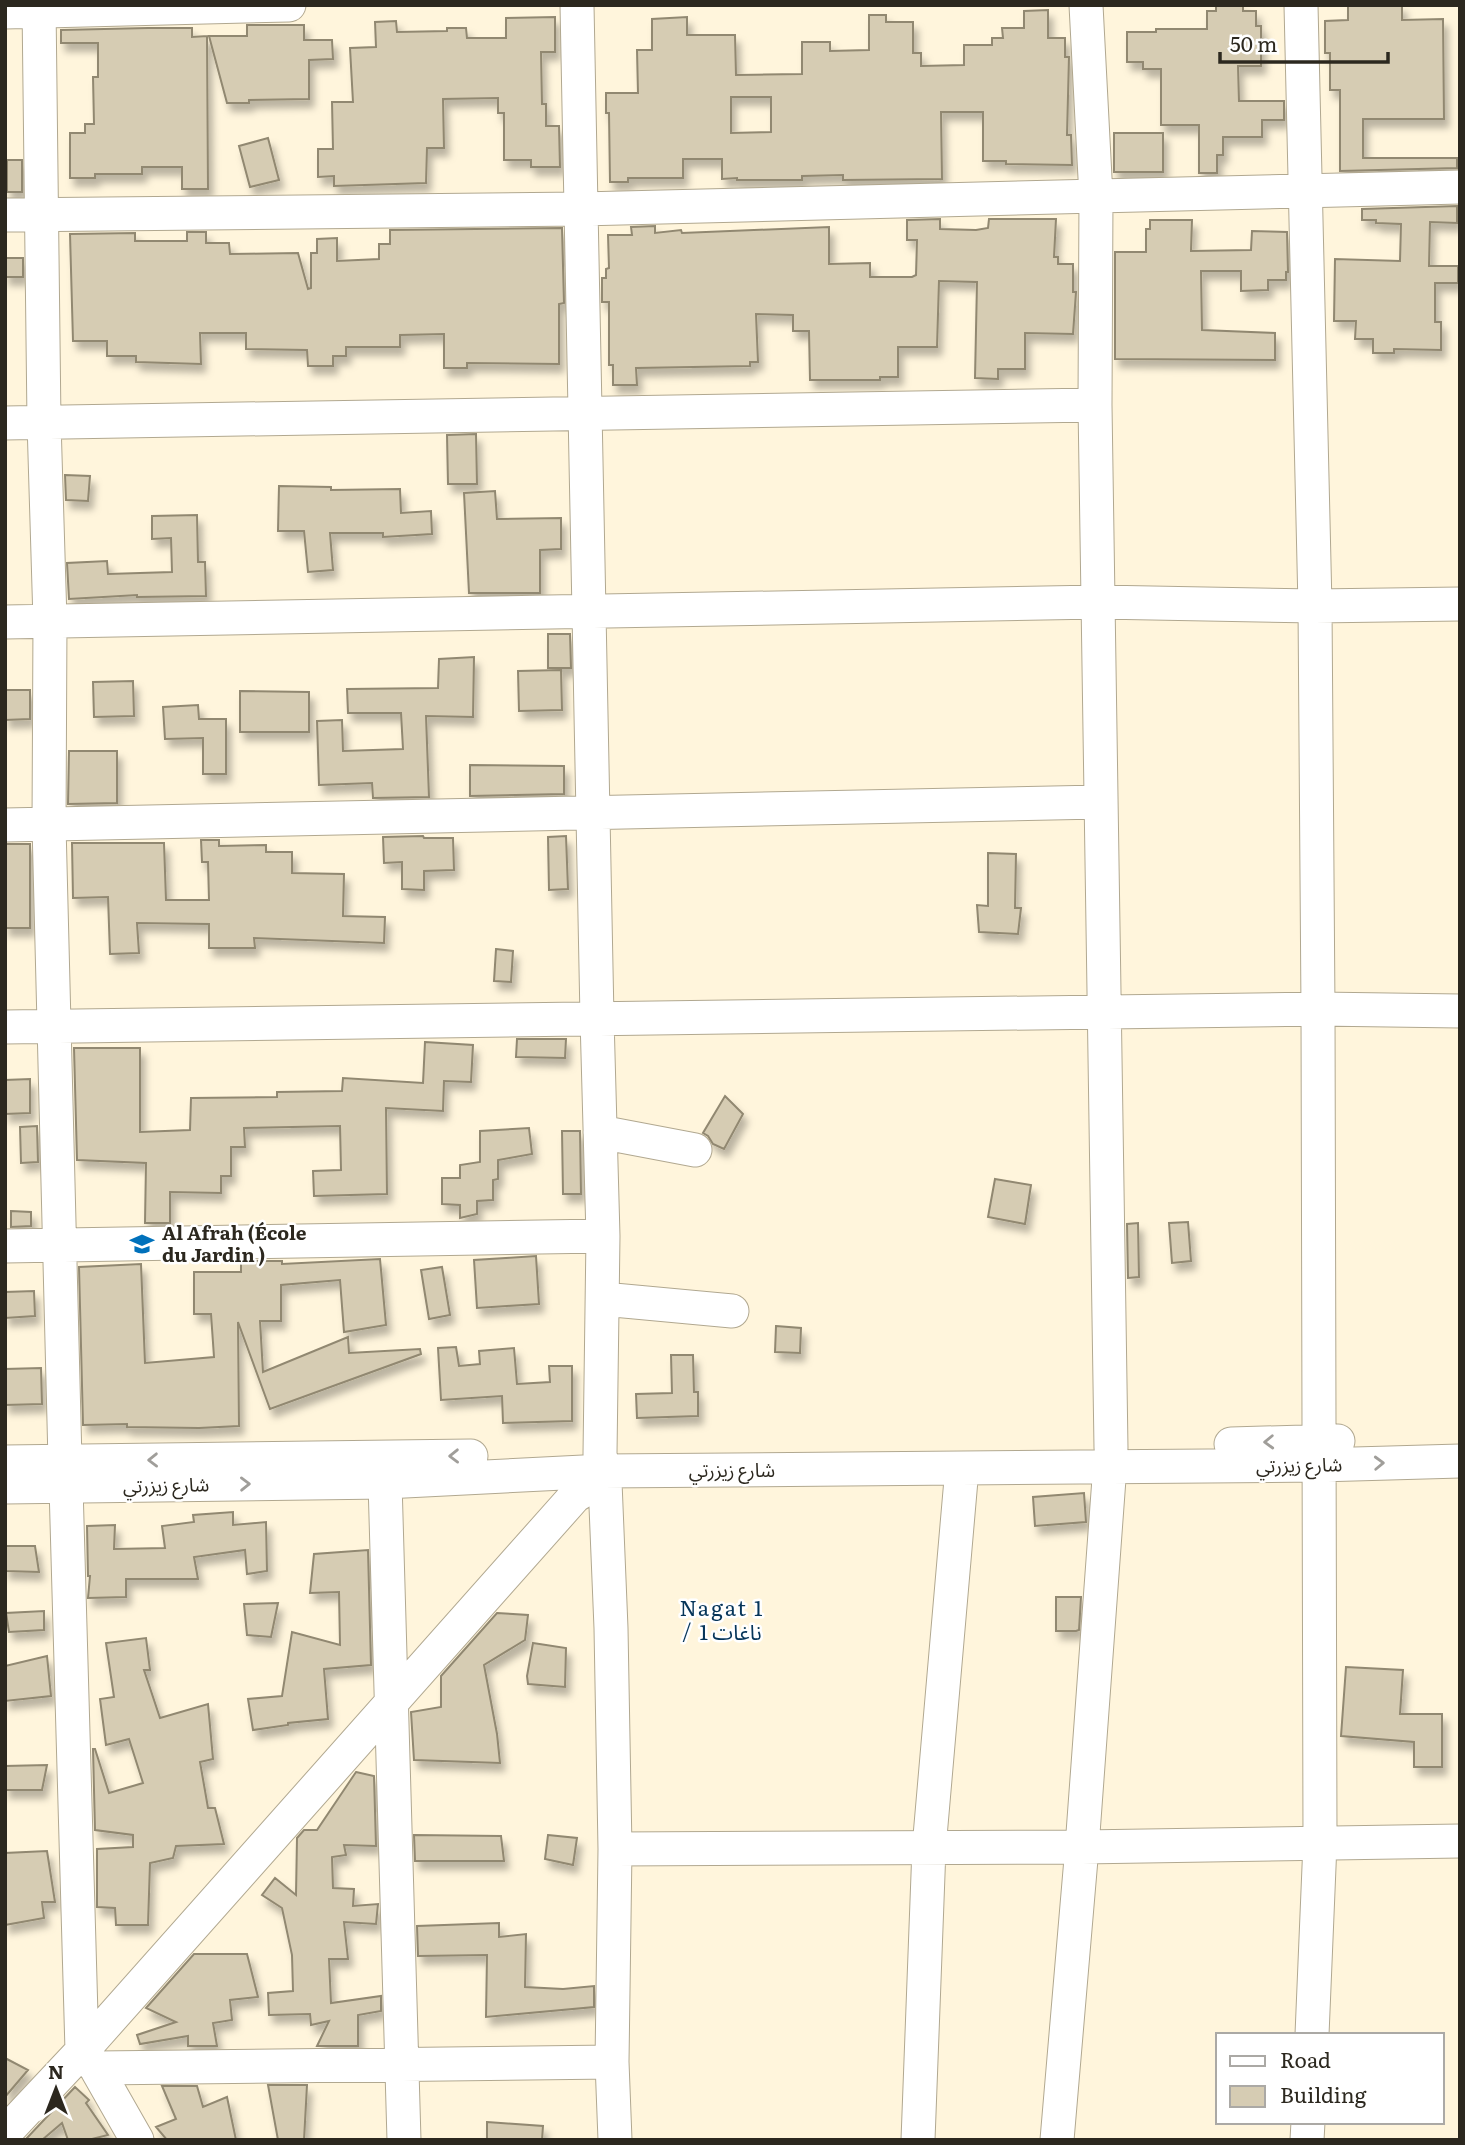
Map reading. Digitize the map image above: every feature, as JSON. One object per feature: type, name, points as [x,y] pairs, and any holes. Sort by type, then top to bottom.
[{"type":"street","points":[[5,12],[39,8],[289,5]]},
{"type":"street","points":[[577,5],[603,1236],[602,1469],[611,1628],[615,1849],[612,2062],[615,2140]]},
{"type":"street","points":[[1057,2140],[1082,1847],[1110,1457],[1095,405],[1096,197],[1086,5]]},
{"type":"street","points":[[1301,5],[1315,606],[1318,1009],[1320,1843],[1312,2033]]},
{"type":"street","points":[[39,8],[44,422],[50,621],[49,825],[54,1026],[65,1245],[65,1473],[89,2060],[137,2140]]},
{"type":"street","points":[[5,215],[581,208],[1460,187]]},
{"type":"street","points":[[5,423],[1095,405]]},
{"type":"street","points":[[5,622],[1099,602],[1315,606],[1460,604]]},
{"type":"street","points":[[5,825],[1100,802]]},
{"type":"street","points":[[5,1027],[1318,1009],[1460,1011]]},
{"type":"street","points":[[600,1132],[695,1150]]},
{"type":"street","points":[[5,1246],[603,1236]]},
{"type":"street","points":[[603,1299],[732,1311]]},
{"type":"street","name":"شارع زيزرتي","points":[[1318,1453],[1460,1439]]},
{"type":"street","name":"شارع زيزرتي","points":[[5,1462],[65,1473],[385,1482],[931,1453],[1110,1457],[1318,1453],[1460,1461]]},
{"type":"street","name":"شارع زيزرتي","points":[[5,1487],[65,1473],[962,1468],[1110,1457]]},
{"type":"street","points":[[918,2140],[929,1848],[962,1468]]},
{"type":"street","points":[[5,2133],[89,2060],[391,1704],[575,1496],[593,1485],[602,1469]]},
{"type":"street","points":[[385,1482],[404,2140]]},
{"type":"street","points":[[615,1849],[1082,1847],[1460,1841]]},
{"type":"street","points":[[89,2060],[403,2064],[612,2062]]},
{"type":"building","points":[[1216,5],[1243,5],[1243,11],[1256,11],[1256,26],[1261,26],[1261,66],[1238,66],[1239,101],[1284,101],[1284,120],[1262,120],[1262,137],[1223,137],[1223,155],[1217,155],[1217,173],[1199,173],[1199,125],[1161,125],[1161,69],[1143,69],[1143,62],[1127,62],[1127,32],[1207,29],[1207,11],[1216,11]]},
{"type":"building","points":[[1348,5],[1402,5],[1402,20],[1443,19],[1444,119],[1363,119],[1363,158],[1457,158],[1457,168],[1340,171],[1340,90],[1330,90],[1330,53],[1325,53],[1325,21],[1348,20]]},
{"type":"building","points":[[1048,10],[1048,38],[1065,38],[1065,57],[1069,57],[1067,135],[1071,135],[1072,165],[983,161],[983,112],[941,112],[942,179],[843,180],[843,175],[802,176],[802,180],[722,179],[722,159],[683,159],[683,178],[628,178],[628,182],[610,182],[606,93],[638,93],[637,50],[652,50],[652,19],[687,17],[687,35],[735,35],[736,75],[802,74],[802,42],[830,42],[830,51],[869,50],[869,15],[886,15],[886,22],[913,22],[913,53],[921,53],[921,66],[964,65],[964,45],[992,45],[992,38],[1003,38],[1002,28],[1024,28],[1024,11]],"holes":[[[731,97],[771,97],[771,132],[731,133]]]},
{"type":"building","points":[[555,17],[555,52],[541,52],[542,104],[546,104],[546,126],[559,126],[560,167],[531,167],[531,160],[504,160],[504,113],[498,113],[498,98],[443,99],[444,148],[427,148],[426,183],[334,186],[334,176],[318,177],[318,149],[333,149],[332,102],[353,102],[350,48],[376,47],[375,22],[396,21],[397,32],[466,28],[467,38],[506,38],[506,18]]},
{"type":"building","points":[[247,25],[304,25],[304,40],[332,40],[333,59],[309,60],[309,99],[227,103],[209,36],[247,36]]},
{"type":"building","points":[[192,28],[192,37],[207,36],[208,189],[182,189],[182,167],[142,167],[142,174],[95,174],[95,178],[70,178],[70,133],[85,133],[85,124],[94,124],[93,77],[98,77],[98,43],[61,43],[61,30]]},
{"type":"building","points":[[1114,133],[1163,133],[1163,172],[1114,172]]},
{"type":"building","points":[[268,138],[279,180],[250,187],[239,146]]},
{"type":"building","points":[[7,160],[22,160],[22,192],[7,192]]},
{"type":"building","points":[[1457,206],[1457,223],[1430,222],[1429,266],[1458,266],[1458,283],[1435,283],[1435,322],[1441,322],[1441,350],[1394,349],[1394,353],[1373,353],[1373,339],[1355,339],[1356,321],[1334,321],[1335,259],[1400,261],[1401,224],[1362,220],[1362,209]]},
{"type":"building","points":[[940,219],[940,229],[976,230],[988,228],[989,219],[1056,219],[1054,257],[1058,257],[1058,264],[1073,264],[1073,292],[1076,292],[1073,334],[1025,333],[1025,369],[998,369],[998,379],[975,378],[977,282],[939,281],[937,347],[898,347],[898,377],[880,377],[880,380],[810,380],[809,331],[793,331],[793,315],[756,314],[758,362],[750,362],[750,366],[636,368],[637,385],[613,385],[613,365],[609,365],[609,302],[602,302],[602,278],[606,278],[606,269],[609,268],[608,235],[632,235],[631,227],[655,226],[655,233],[681,230],[682,233],[829,227],[829,264],[870,263],[870,277],[912,277],[916,275],[917,240],[907,240],[907,220]]},
{"type":"building","points":[[1150,220],[1192,220],[1191,251],[1251,250],[1252,231],[1287,232],[1286,280],[1268,280],[1268,290],[1241,291],[1241,271],[1201,271],[1202,330],[1275,333],[1275,360],[1115,359],[1115,252],[1146,252],[1146,229],[1150,229]]},
{"type":"building","points":[[562,228],[564,303],[559,304],[559,364],[467,363],[467,368],[444,368],[444,334],[400,335],[400,347],[346,347],[346,356],[333,356],[333,366],[308,366],[307,350],[246,349],[246,333],[200,333],[201,364],[136,362],[136,356],[107,356],[107,341],[73,341],[70,234],[135,233],[135,241],[187,241],[187,232],[206,232],[206,243],[229,243],[230,254],[298,253],[308,289],[311,288],[311,253],[317,253],[317,239],[337,238],[337,261],[379,259],[379,244],[390,244],[390,230]]},
{"type":"building","points":[[5,258],[23,258],[23,277],[5,277]]},
{"type":"building","points":[[476,434],[477,484],[448,484],[447,435]]},
{"type":"building","points":[[65,475],[90,476],[88,501],[66,500]]},
{"type":"building","points":[[279,486],[331,487],[331,490],[400,489],[401,513],[431,511],[432,534],[383,537],[383,533],[330,533],[333,570],[308,572],[304,531],[278,531]]},
{"type":"building","points":[[495,491],[497,519],[561,518],[561,549],[540,550],[540,593],[469,593],[464,493]]},
{"type":"building","points":[[197,515],[198,562],[205,562],[206,596],[137,595],[69,599],[67,563],[107,561],[108,574],[172,572],[171,538],[152,539],[152,516]]},
{"type":"building","points":[[548,634],[570,634],[571,668],[548,668]]},
{"type":"building","points":[[474,657],[473,717],[426,716],[429,797],[373,798],[372,783],[319,785],[317,721],[342,720],[343,751],[403,749],[401,713],[348,713],[347,689],[438,688],[439,659]]},
{"type":"building","points":[[561,670],[562,710],[519,711],[518,671]]},
{"type":"building","points":[[133,681],[134,716],[94,717],[93,682]]},
{"type":"building","points":[[5,690],[30,690],[30,719],[5,720]]},
{"type":"building","points":[[240,691],[309,692],[309,732],[240,732]]},
{"type":"building","points":[[198,705],[199,719],[226,719],[226,774],[203,774],[203,738],[165,739],[163,707]]},
{"type":"building","points":[[69,751],[117,751],[117,803],[68,804]]},
{"type":"building","points":[[470,765],[564,766],[564,794],[470,796]]},
{"type":"building","points":[[566,836],[568,889],[549,890],[548,837]]},
{"type":"building","points":[[383,837],[453,838],[454,870],[424,871],[424,890],[402,889],[402,862],[384,863]]},
{"type":"building","points":[[201,840],[219,840],[219,846],[266,845],[266,852],[292,852],[292,873],[344,874],[343,916],[385,917],[384,943],[254,938],[255,948],[209,948],[209,924],[137,923],[139,953],[110,954],[108,897],[73,898],[72,843],[164,843],[166,900],[209,900],[208,862],[202,862]]},
{"type":"building","points":[[5,844],[30,844],[30,928],[5,928]]},
{"type":"building","points":[[988,853],[1016,854],[1015,908],[1021,908],[1018,934],[979,932],[977,905],[988,906]]},
{"type":"building","points":[[496,949],[513,951],[511,982],[494,981]]},
{"type":"building","points":[[517,1039],[566,1039],[565,1058],[516,1057]]},
{"type":"building","points":[[425,1042],[473,1045],[471,1082],[444,1081],[443,1111],[386,1108],[387,1194],[314,1196],[313,1171],[341,1170],[340,1126],[244,1128],[245,1147],[231,1147],[231,1176],[221,1176],[221,1193],[170,1192],[170,1223],[145,1223],[146,1163],[77,1160],[74,1048],[140,1048],[140,1132],[190,1130],[191,1098],[277,1097],[277,1092],[342,1091],[343,1078],[423,1083]]},
{"type":"building","points":[[30,1079],[30,1113],[5,1114],[5,1080]]},
{"type":"building","points":[[725,1096],[743,1114],[724,1149],[713,1144],[703,1133]]},
{"type":"building","points":[[37,1126],[38,1162],[21,1163],[20,1127]]},
{"type":"building","points":[[529,1128],[532,1154],[498,1160],[498,1179],[493,1180],[493,1200],[477,1201],[477,1214],[460,1218],[460,1205],[442,1204],[442,1178],[460,1178],[460,1165],[480,1162],[480,1131]]},
{"type":"building","points":[[562,1131],[580,1131],[581,1194],[563,1194]]},
{"type":"building","points":[[995,1179],[1031,1185],[1025,1224],[988,1217]]},
{"type":"building","points":[[11,1211],[31,1212],[31,1226],[11,1227]]},
{"type":"building","points":[[1188,1222],[1191,1261],[1172,1263],[1169,1223]]},
{"type":"building","points":[[1138,1223],[1139,1277],[1128,1278],[1127,1224]]},
{"type":"building","points":[[536,1256],[539,1304],[477,1308],[474,1260]]},
{"type":"building","points":[[380,1259],[386,1325],[344,1332],[340,1280],[281,1285],[281,1321],[260,1321],[263,1372],[348,1337],[349,1353],[420,1349],[421,1354],[270,1409],[238,1322],[239,1426],[199,1428],[127,1427],[127,1424],[83,1425],[79,1267],[141,1264],[145,1363],[214,1357],[211,1314],[194,1314],[194,1272],[241,1272],[241,1261],[282,1261],[282,1264]]},
{"type":"building","points":[[442,1267],[450,1315],[429,1319],[421,1270]]},
{"type":"building","points":[[34,1291],[35,1316],[5,1318],[5,1292]]},
{"type":"building","points":[[776,1326],[801,1328],[800,1353],[775,1352]]},
{"type":"building","points":[[456,1347],[459,1366],[480,1364],[479,1351],[514,1348],[517,1384],[550,1382],[549,1366],[572,1366],[572,1421],[503,1423],[502,1396],[441,1400],[438,1348]]},
{"type":"building","points":[[671,1355],[693,1355],[698,1416],[637,1418],[636,1394],[672,1393]]},
{"type":"building","points":[[41,1368],[42,1404],[5,1405],[5,1369]]},
{"type":"building","points":[[1084,1493],[1086,1522],[1035,1526],[1033,1497]]},
{"type":"building","points":[[233,1512],[233,1525],[266,1522],[267,1571],[247,1574],[245,1550],[194,1557],[198,1579],[126,1579],[126,1597],[88,1598],[90,1576],[87,1526],[115,1525],[114,1549],[165,1548],[162,1526],[194,1522],[193,1515]]},
{"type":"building","points":[[5,1546],[35,1546],[39,1572],[5,1571]]},
{"type":"building","points":[[368,1550],[371,1665],[324,1669],[328,1719],[253,1730],[248,1699],[282,1696],[292,1632],[340,1645],[339,1592],[310,1593],[314,1554]]},
{"type":"building","points":[[1056,1597],[1081,1597],[1079,1630],[1056,1631]]},
{"type":"building","points":[[278,1603],[271,1637],[247,1635],[244,1604]]},
{"type":"building","points":[[44,1611],[44,1630],[9,1632],[6,1613]]},
{"type":"building","points":[[497,1613],[528,1615],[525,1640],[484,1665],[500,1763],[414,1760],[411,1712],[441,1707],[441,1676]]},
{"type":"building","points":[[146,1638],[150,1670],[144,1670],[160,1718],[208,1704],[213,1759],[200,1762],[208,1808],[215,1808],[224,1844],[176,1846],[173,1858],[150,1863],[148,1925],[116,1925],[115,1908],[97,1907],[97,1849],[133,1847],[133,1835],[95,1830],[93,1749],[109,1793],[143,1783],[129,1739],[106,1745],[100,1699],[114,1697],[106,1643]]},
{"type":"building","points":[[533,1643],[566,1648],[565,1687],[528,1684]]},
{"type":"building","points":[[47,1656],[51,1696],[5,1701],[5,1666]]},
{"type":"building","points":[[1346,1667],[1403,1670],[1400,1714],[1442,1714],[1442,1767],[1414,1767],[1414,1742],[1341,1736]]},
{"type":"building","points":[[47,1765],[42,1790],[5,1790],[5,1766]]},
{"type":"building","points":[[356,1772],[374,1776],[376,1846],[344,1845],[346,1855],[332,1857],[333,1888],[354,1889],[353,1906],[378,1904],[376,1924],[344,1922],[348,1959],[329,1959],[331,2003],[381,1996],[381,2011],[358,2015],[358,2046],[317,2046],[329,2021],[311,2025],[310,2014],[269,2015],[268,1993],[293,1991],[292,1955],[282,1908],[262,1895],[275,1878],[296,1895],[297,1838],[304,1830],[317,1830]]},
{"type":"building","points":[[414,1835],[501,1836],[504,1861],[415,1861]]},
{"type":"building","points":[[548,1835],[577,1838],[573,1865],[545,1859]]},
{"type":"building","points":[[47,1851],[55,1902],[42,1902],[44,1918],[5,1925],[5,1853]]},
{"type":"building","points":[[499,1923],[499,1937],[526,1934],[525,1987],[563,1989],[594,1986],[594,2007],[486,2017],[487,1955],[418,1956],[417,1926]]},
{"type":"building","points":[[194,1954],[247,1954],[258,1997],[230,2000],[232,2020],[213,2023],[217,2046],[188,2046],[188,2036],[140,2044],[137,2035],[176,2022],[146,2008]]},
{"type":"building","points":[[5,2058],[28,2070],[5,2097]]},
{"type":"building","points":[[268,2085],[307,2085],[304,2140],[278,2140]]},
{"type":"building","points":[[162,2086],[197,2086],[203,2107],[227,2097],[236,2140],[167,2140],[156,2127],[176,2119]]},
{"type":"building","points":[[75,2087],[89,2100],[86,2103],[108,2135],[88,2140],[68,2140],[62,2123],[42,2140],[25,2140]]},
{"type":"building","points":[[487,2122],[543,2126],[542,2140],[487,2140]]},
{"type":"place","name":"Al Afrah (École du Jardin )","points":[[142,1244]]},
{"type":"district","name":"Nagat 1 / ناغات 1","points":[[722,1621]]}]
